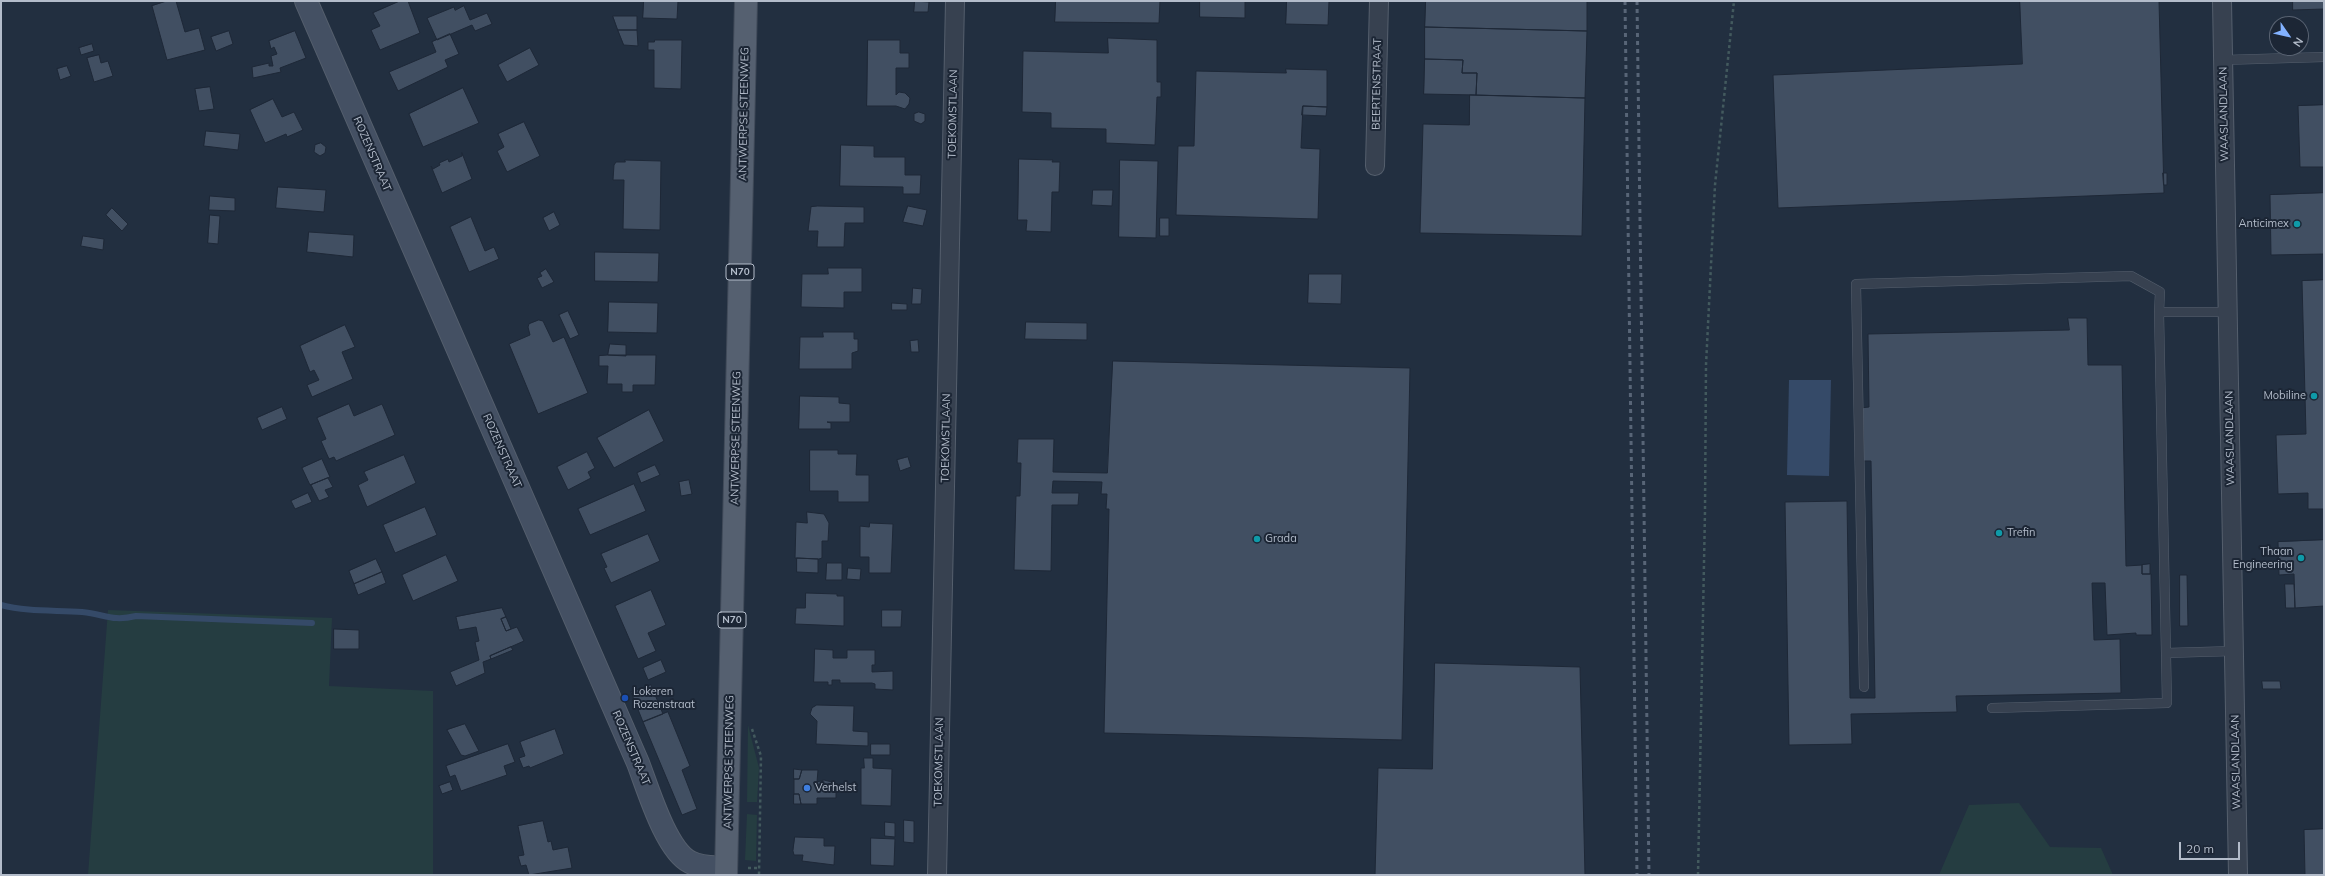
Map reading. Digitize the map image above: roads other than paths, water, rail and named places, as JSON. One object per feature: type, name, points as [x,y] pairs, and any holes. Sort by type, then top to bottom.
[{"type":"main road","name":"ANTWERPSE STEENWEG","points":[[726,871],[746,1]]},
{"type":"street","name":"ROZENSTRAAT","points":[[306,1],[638,763],[670,843],[683,858],[690,862],[701,866],[726,871]]},
{"type":"street","name":"TOEKOMSTLAAN","points":[[937,875],[955,1]]},
{"type":"street","name":"BEERTENSTRAAT","points":[[1375,166],[1379,1]]},
{"type":"street","name":"WAASLANDLAAN","points":[[2222,1],[2238,875]]},
{"type":"lane","points":[[2223,60],[2324,57]]},
{"type":"lane","points":[[1864,687],[1856,284],[2131,276],[2160,292],[2159,312],[2167,703],[1992,708]]},
{"type":"lane","points":[[2159,312],[2228,312]]},
{"type":"lane","points":[[2166,653],[2234,651]]},
{"type":"water","points":[[1789,380],[1831,380],[1829,476],[1787,475]]},
{"type":"waterway","points":[[1,605],[31,610],[82,612],[114,618],[136,616],[312,623]]},
{"type":"railway","points":[[1625,1],[1637,875]]},
{"type":"railway","points":[[1637,1],[1649,875]]},
{"type":"place","name":"Anticimex","points":[[2297,224]]},
{"type":"place","name":"Mobiline","points":[[2314,396]]},
{"type":"place","name":"Trefin","points":[[1999,533]]},
{"type":"place","name":"Grada","points":[[1257,539]]},
{"type":"place","name":"Thaan Engineering","points":[[2301,558]]},
{"type":"place","name":"Lokeren Rozenstraat","points":[[625,698]]},
{"type":"place","name":"Verhelst","points":[[807,788]]}]
